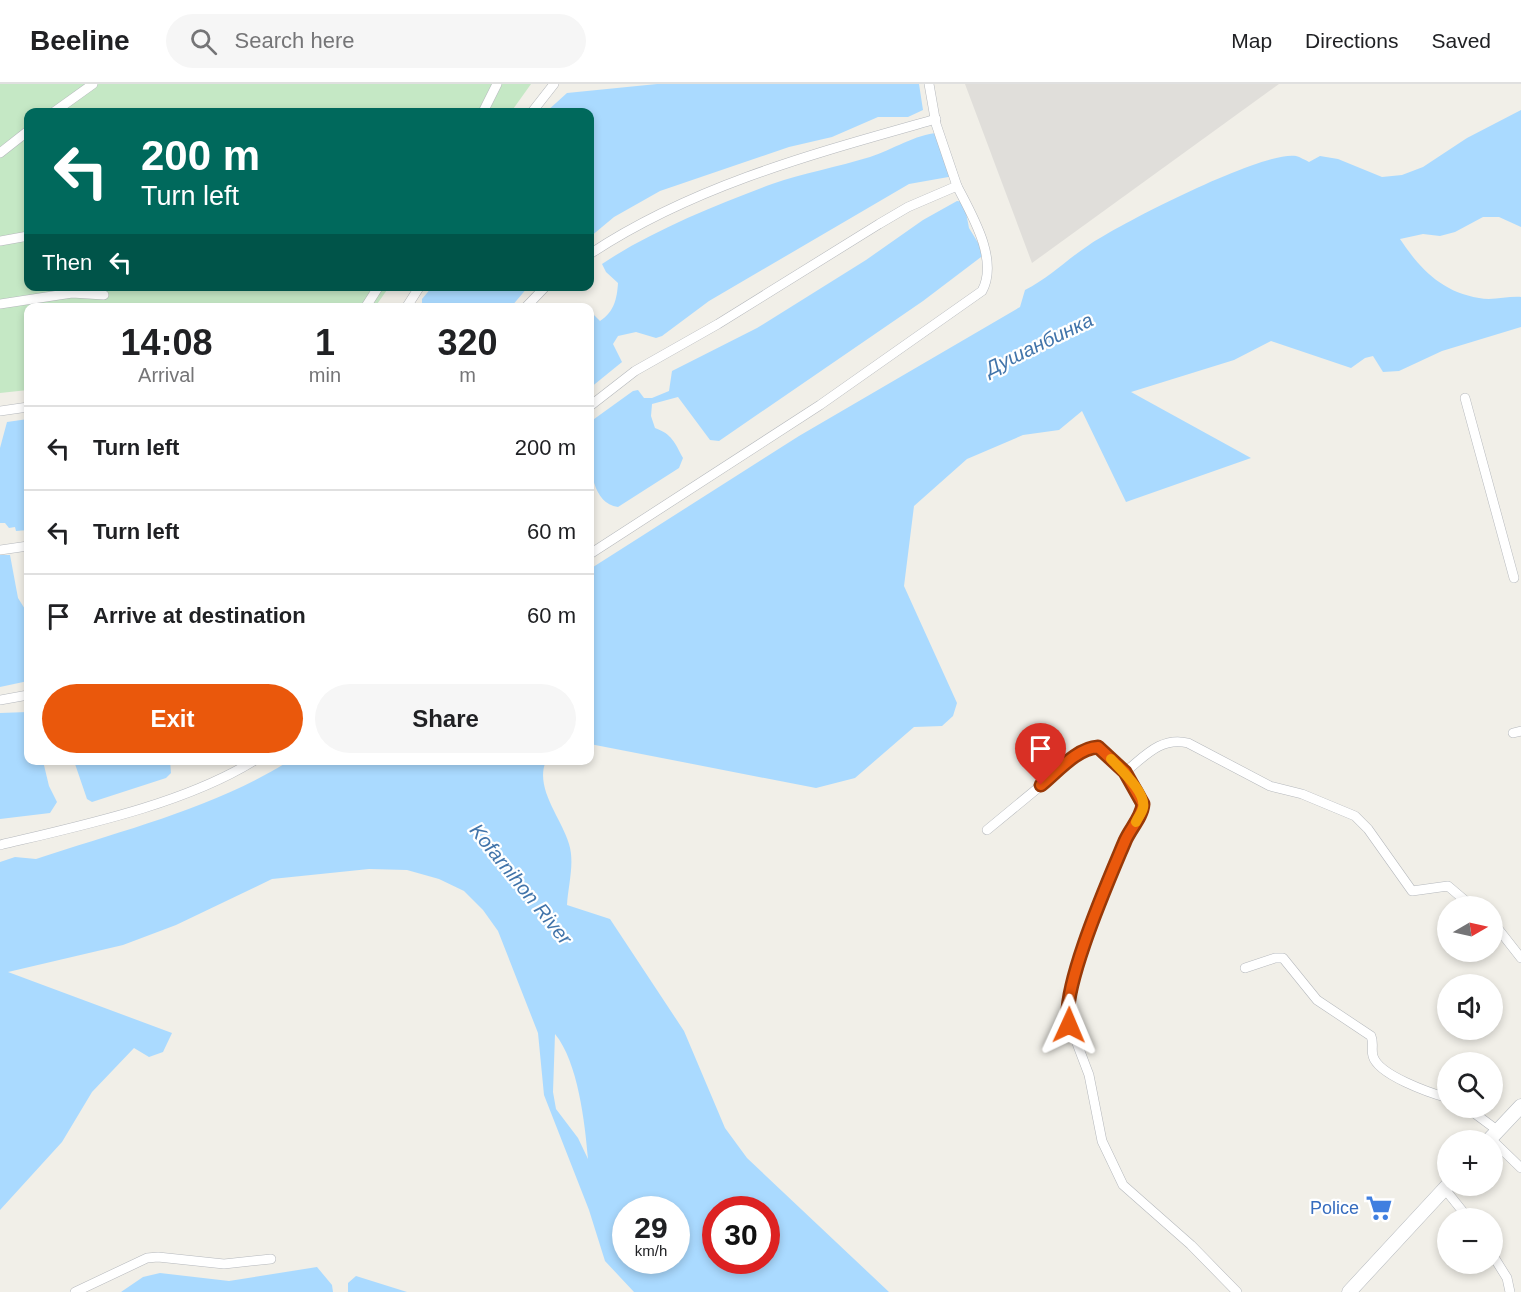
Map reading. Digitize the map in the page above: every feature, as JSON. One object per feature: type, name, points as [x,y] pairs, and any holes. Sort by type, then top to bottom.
[{"type":"main road","points":[[1499,1130],[1521,1106]]},
{"type":"main road","points":[[1349,1292],[1438,1196]]},
{"type":"street","points":[[59,108],[84,87],[93,84]]},
{"type":"street","points":[[485,108],[497,84]]},
{"type":"street","points":[[535,108],[554,84]]},
{"type":"street","points":[[594,551],[819,405],[982,291],[988,275],[988,255],[957,186],[936,119],[929,84]]},
{"type":"street","points":[[594,251],[636,224],[690,198],[784,164],[936,119]]},
{"type":"street","points":[[0,151],[24,134]]},
{"type":"street","points":[[594,403],[636,371],[718,324],[879,224],[908,207],[957,186]]},
{"type":"street","points":[[0,241],[24,237]]},
{"type":"street","points":[[530,303],[541,291]]},
{"type":"street","points":[[0,304],[72,293],[105,295]]},
{"type":"street","points":[[1465,398],[1514,578]]},
{"type":"street","points":[[0,411],[24,408]]},
{"type":"street","points":[[0,550],[24,547]]},
{"type":"street","points":[[0,700],[24,696]]},
{"type":"street","points":[[1125,772],[1159,744],[1179,740],[1188,743],[1270,786],[1302,794],[1355,816],[1368,829],[1412,891],[1448,886],[1460,896]]},
{"type":"street","points":[[987,831],[1078,755],[1092,747],[1103,749],[1125,772],[1143,799],[1143,809],[1126,838],[1103,895],[1066,1008],[1067,1017],[1089,1075],[1102,1141],[1123,1185],[1191,1245],[1237,1292]]},
{"type":"street","points":[[0,844],[65,830],[170,798],[247,765]]},
{"type":"street","points":[[1503,935],[1521,958]]},
{"type":"street","points":[[1245,968],[1275,958],[1283,958],[1317,1000],[1371,1036],[1372,1053],[1376,1062],[1411,1085],[1437,1094]]},
{"type":"street","points":[[1476,1118],[1486,1130]]},
{"type":"street","points":[[1503,1149],[1521,1168]]},
{"type":"street","points":[[75,1292],[147,1258],[158,1257],[224,1264],[272,1259]]},
{"type":"street","points":[[1503,1272],[1510,1292]]},
{"type":"shaded area","points":[[965,84],[1279,84],[1032,263]]},
{"type":"green space","points":[[0,84],[531,84],[514,108],[24,108],[24,291],[386,291],[378,303],[24,303],[24,390],[0,393]]},
{"type":"water","points":[[657,84],[919,84],[923,110],[908,117],[878,117],[832,137],[789,147],[660,191],[614,217],[594,234],[594,108],[550,108],[567,93]]},
{"type":"water","name":"Душанбинка","points":[[1521,110],[1521,227],[1499,217],[1483,217],[1455,232],[1440,236],[1423,234],[1400,239],[1424,269],[1443,285],[1466,295],[1484,299],[1521,297],[1521,327],[1442,351],[1399,371],[1383,372],[1373,356],[1365,358],[1351,368],[1271,341],[1234,360],[1131,392],[1251,458],[1126,502],[1082,411],[1059,430],[1023,435],[967,459],[914,506],[904,586],[957,703],[953,716],[942,726],[914,727],[855,778],[816,788],[594,745],[594,566],[799,436],[1020,307],[1025,290],[1089,245],[1159,206],[1224,176],[1279,157],[1296,156],[1309,162],[1320,156],[1338,159],[1382,177],[1402,175],[1423,167],[1467,138]]},
{"type":"water","points":[[938,133],[954,176],[909,184],[709,301],[662,336],[656,338],[636,332],[618,336],[613,344],[622,362],[594,385],[594,315],[600,321],[609,314],[616,300],[618,289],[618,283],[606,272],[602,264],[663,230],[751,192],[784,180],[870,157]]},
{"type":"water","points":[[957,201],[964,202],[969,228],[985,254],[923,301],[719,441],[710,440],[678,397],[652,404],[651,416],[655,428],[669,436],[683,458],[679,468],[618,507],[607,503],[600,495],[594,480],[594,419],[633,391],[638,390],[644,398],[652,398],[669,391],[672,371],[757,328],[866,260],[923,220]]},
{"type":"water","points":[[429,291],[525,291],[514,303],[422,303],[422,299]]},
{"type":"water","points":[[24,420],[24,530],[16,531],[15,527],[9,528],[5,523],[0,523],[0,448],[7,422]]},
{"type":"water","points":[[0,555],[10,555],[18,598],[24,608],[24,682],[0,687]]},
{"type":"water","points":[[24,712],[24,765],[44,765],[49,786],[57,802],[50,813],[0,819],[0,713]]},
{"type":"water","points":[[75,765],[170,765],[171,773],[166,778],[92,802],[87,799]]},
{"type":"water","name":"Kofarnihon River","points":[[282,765],[545,765],[543,771],[546,793],[566,834],[571,851],[567,905],[610,919],[684,1031],[725,1128],[747,1158],[889,1292],[634,1292],[617,1274],[690,1274],[690,1196],[612,1196],[612,1268],[605,1261],[589,1210],[544,1095],[538,1033],[498,931],[483,910],[464,891],[439,879],[407,870],[369,869],[272,879],[176,925],[123,945],[8,972],[172,1033],[163,1052],[149,1057],[134,1048],[92,1092],[62,1142],[0,1210],[0,862],[15,857],[36,859],[198,805],[260,778]],"holes":[[[555,1034],[569,1060],[579,1094],[588,1159],[578,1138],[556,1109],[553,1092]]]},
{"type":"water","points":[[317,1267],[332,1285],[333,1292],[121,1292],[143,1277],[160,1273],[229,1281]]},
{"type":"water","points":[[356,1276],[407,1292],[348,1292],[348,1283]]},
{"type":"slow traffic","points":[[1111,759],[1125,772],[1143,799],[1143,809],[1136,822]]},
{"type":"place","name":"Police","points":[[1379,1208]]},
{"type":"route","points":[[1041,785],[1078,755],[1092,747],[1098,747],[1103,749],[1125,772],[1143,799],[1143,809],[1126,838],[1079,965],[1066,1008],[1069,1025]]}]
